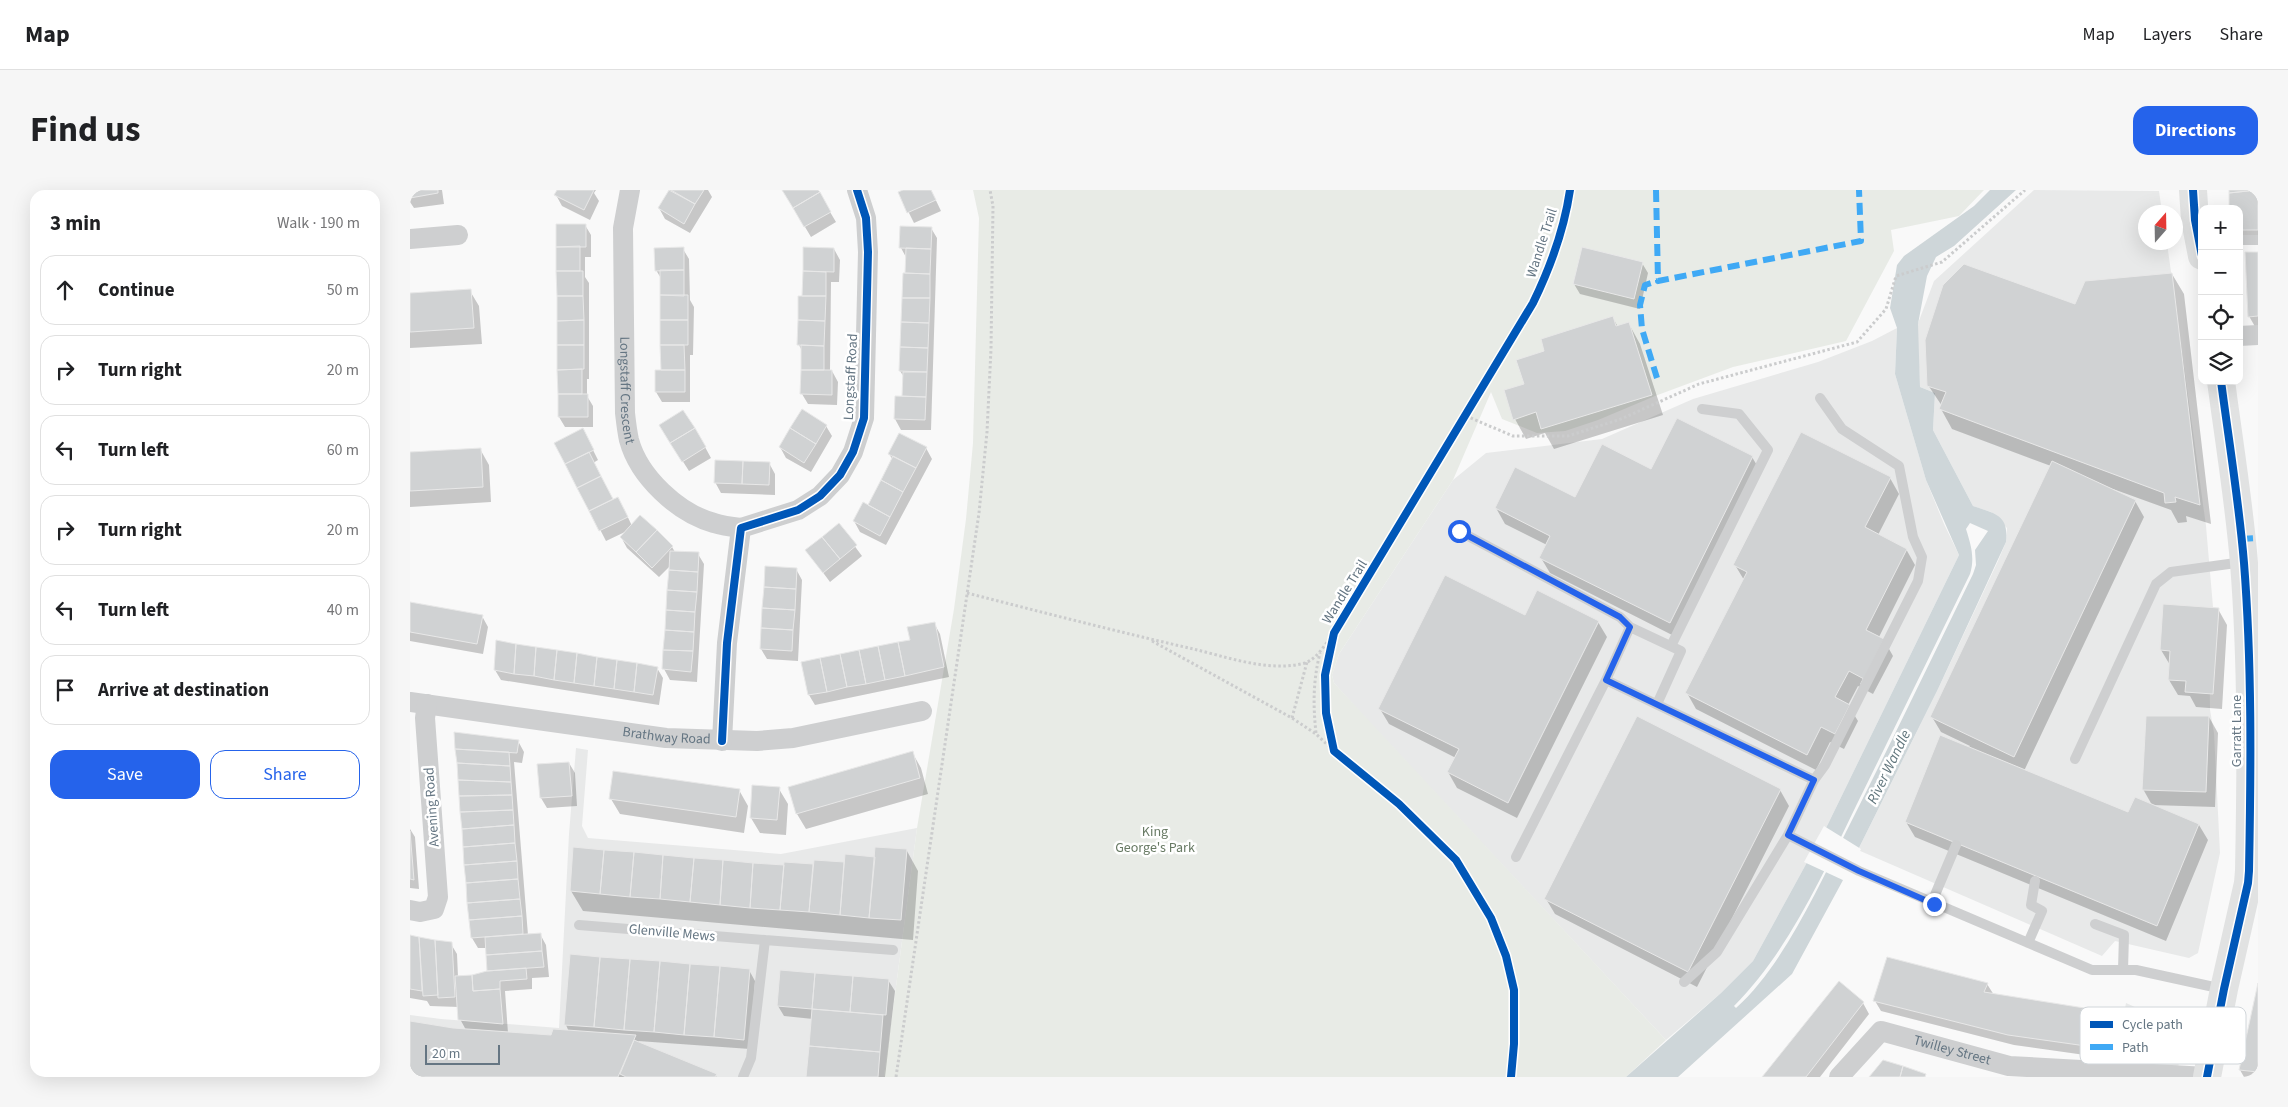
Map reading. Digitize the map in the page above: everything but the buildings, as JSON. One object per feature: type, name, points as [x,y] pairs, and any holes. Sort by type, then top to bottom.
[{"type":"main road","points":[[2193,190],[2198,234]]},
{"type":"main road","name":"Garratt Lane","points":[[2221,1007],[2253,883],[2251,728],[2244,562],[2222,385]]},
{"type":"main road","name":"Garratt Lane","points":[[2207,1077],[2210,1064]]},
{"type":"street","name":"Longstaff Crescent","points":[[630,190],[623,228],[625,413],[629,440],[639,462],[672,500],[689,512],[714,523],[741,528]]},
{"type":"street","name":"Longstaff Road","points":[[741,528],[798,510],[820,496],[840,475],[853,452],[862,427],[864,418],[868,252],[866,218],[857,190]]},
{"type":"street","points":[[410,239],[458,235]]},
{"type":"street","points":[[2243,336],[2258,335]]},
{"type":"street","points":[[722,740],[727,643],[741,528]]},
{"type":"street","name":"Brathway Road","points":[[418,703],[666,738],[757,741],[793,738],[922,711]]},
{"type":"street","name":"Avening Road","points":[[410,910],[420,912],[434,909],[438,897],[425,718],[418,703]]},
{"type":"street","name":"Twilley Street","points":[[1839,1077],[1880,1031],[1986,1069],[2009,1066],[2207,1077]]},
{"type":"lane","points":[[2243,240],[2258,240]]},
{"type":"lane","points":[[1684,982],[1717,952],[1788,835],[1814,780],[1829,757],[1918,581],[1922,557],[1913,537],[1898,466],[1842,429],[1820,398]]},
{"type":"lane","points":[[1670,646],[1768,450],[1738,414],[1702,409]]},
{"type":"lane","points":[[1459,531],[1620,617],[1630,627],[1682,651],[1657,704]]},
{"type":"lane","points":[[2075,759],[2156,584],[2171,572],[2244,562]]},
{"type":"lane","points":[[1516,857],[1606,680],[1630,627]]},
{"type":"lane","points":[[1606,680],[1814,780]]},
{"type":"lane","points":[[1788,835],[1859,871],[2092,970],[2136,970],[2224,989]]},
{"type":"lane","points":[[1932,902],[1956,845]]},
{"type":"lane","points":[[2028,943],[2042,911],[2030,905],[2035,881]]},
{"type":"lane","points":[[2095,924],[2124,935],[2124,970]]},
{"type":"lane","name":"Glenville Mews","points":[[580,925],[893,950]]},
{"type":"lane","points":[[743,1077],[751,1058],[765,940]]},
{"type":"path","points":[[896,1077],[979,513],[990,377],[993,206],[990,190]]},
{"type":"path","points":[[1466,416],[1513,436],[1568,436],[1621,419],[1699,384],[1857,342],[1886,309],[1896,276],[1942,262],[2025,190]]},
{"type":"path","points":[[1461,424],[1471,408]]},
{"type":"path","points":[[967,593],[1147,638],[1257,663],[1281,666],[1307,662],[1320,651],[1336,630]]},
{"type":"path","points":[[1147,638],[1292,718],[1316,734],[1341,756]]},
{"type":"path","points":[[1316,734],[1312,704],[1320,651]]},
{"type":"path","points":[[1292,718],[1307,662]]},
{"type":"path","points":[[1330,732],[1334,751]]},
{"type":"shaded area","points":[[2034,190],[2159,191],[2161,205],[2138,205],[2138,250],[2168,250],[2206,526],[2213,607],[2209,608],[2210,710],[2214,733],[2220,853],[2198,953],[2189,958],[2115,941],[2102,956],[1858,850],[1938,689],[2006,542],[2007,528],[1991,512],[1973,506],[1933,430],[1935,393],[1920,387],[1917,326],[1934,281]]},
{"type":"shaded area","points":[[1897,328],[1895,374],[1926,480],[1959,555],[1828,824],[1753,961],[1721,993],[1666,1040],[1359,711],[1334,683],[1332,675],[1339,654],[1453,480],[1486,453],[1602,439],[1693,399],[1818,362],[1872,341]]},
{"type":"shaded area","points":[[576,748],[588,750],[582,826],[588,838],[781,854],[917,828],[884,1077],[410,1077],[410,1015],[559,1028],[569,834]]},
{"type":"shaded area","points":[[2126,1003],[2135,1007],[2125,1007]]},
{"type":"shaded area","points":[[2117,1064],[2179,1064],[2176,1077],[2117,1077]]},
{"type":"green space","name":"King George's Park","points":[[973,190],[1984,190],[1959,216],[1891,230],[1894,251],[1846,341],[1733,367],[1565,431],[1537,433],[1502,419],[1491,392],[1453,480],[1339,654],[1332,675],[1334,683],[1666,1040],[1626,1077],[884,1077],[917,828],[954,609],[966,519],[973,443],[979,218]]},
{"type":"water","name":"River Wandle","points":[[1990,190],[2016,190],[1954,246],[1936,257],[1927,276],[1918,324],[1920,387],[1935,393],[1933,430],[1973,506],[1994,514],[2003,521],[2006,542],[1938,689],[1842,882],[1792,974],[1678,1077],[1626,1077],[1721,993],[1753,961],[1828,824],[1959,555],[1926,480],[1895,374],[1897,328],[1890,308],[1897,265],[1904,256],[1974,206]],"holes":[[[1970,523],[1988,531],[1975,550],[1976,565],[1973,574],[1798,926],[1769,971],[1736,1008],[1734,1006],[1771,962],[1803,911],[1970,574],[1972,557],[1966,529]]]},
{"type":"pier","points":[[1824,826],[1861,849],[1845,881],[1804,862]]},
{"type":"marked path","points":[[1656,190],[1658,281],[1861,241],[1859,190]]},
{"type":"marked path","points":[[1657,378],[1642,329],[1640,305],[1645,285],[1658,281]]},
{"type":"marked path","points":[[2241,539],[2258,538]]},
{"type":"cycle path","points":[[722,741],[727,643],[741,528],[798,510],[820,496],[840,475],[853,452],[864,418],[868,252],[866,218],[857,190]]},
{"type":"cycle path","name":"Wandle Trail","points":[[1511,1077],[1514,1044],[1514,990],[1506,956],[1491,918],[1456,860],[1399,804],[1334,751],[1326,713],[1325,675],[1334,633],[1533,303],[1546,276],[1556,248],[1570,190]]},
{"type":"cycle path","points":[[2193,190],[2195,220],[2201,250]]},
{"type":"cycle path","points":[[2221,1007],[2248,883],[2250,794],[2247,601],[2239,517],[2222,385]]},
{"type":"cycle path","points":[[2207,1077],[2210,1064]]},
{"type":"route","points":[[1459,531],[1620,617],[1630,627],[1606,680],[1814,780],[1788,835],[1859,871],[1934,904]]}]
